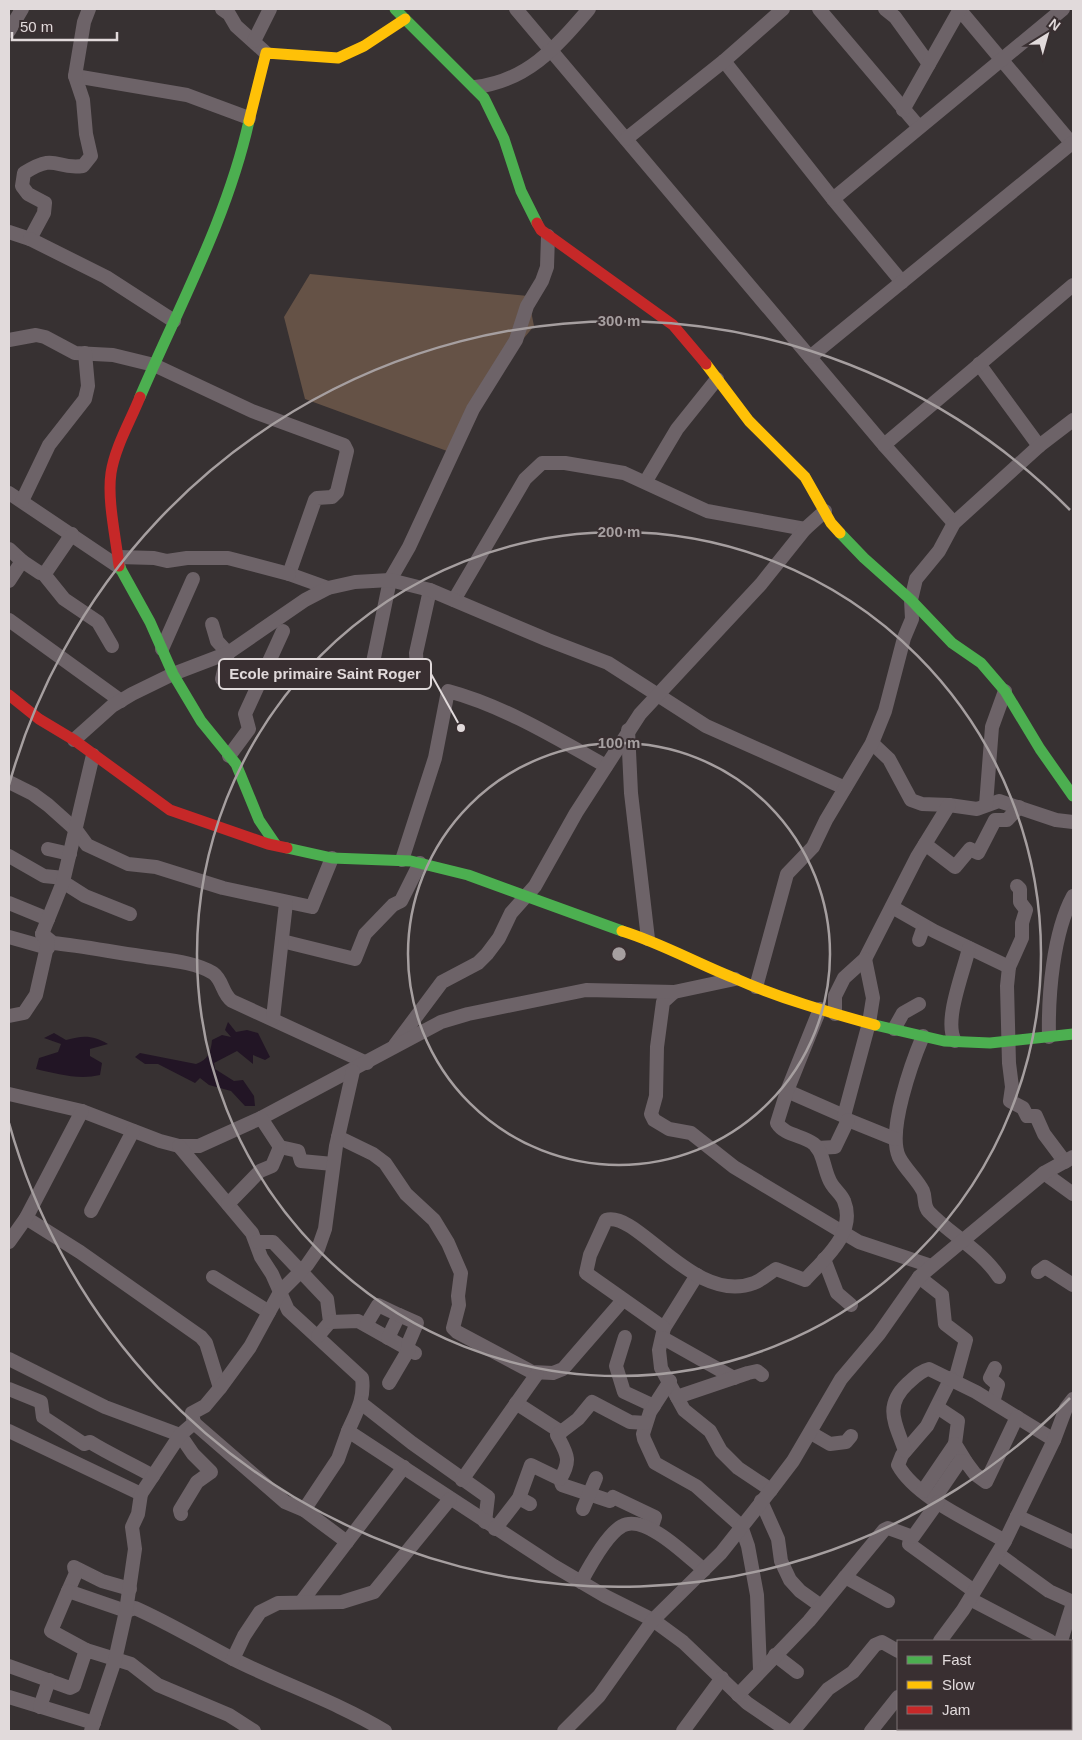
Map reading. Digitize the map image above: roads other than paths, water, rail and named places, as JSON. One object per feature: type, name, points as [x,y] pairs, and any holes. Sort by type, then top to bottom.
[{"type":"street","points":[[9,31],[22,9]]},
{"type":"street","points":[[30,240],[46,206],[40,199],[24,190],[21,181],[24,173],[46,161],[76,167],[83,166],[91,156],[86,134],[83,100],[75,76],[81,37],[89,9]]},
{"type":"street","points":[[222,9],[229,14],[236,26],[266,53],[338,58],[364,46],[405,19]]},
{"type":"street","points":[[254,41],[270,9]]},
{"type":"street","points":[[396,9],[484,98],[496,120],[521,192],[538,226],[548,236],[673,325],[687,339],[749,420],[805,476],[831,523],[864,558],[911,600],[952,643],[981,663],[1005,691],[1040,749],[1073,796]]},
{"type":"street","points":[[516,9],[884,445],[954,523]]},
{"type":"street","points":[[475,87],[487,86],[518,74],[552,52],[590,9]]},
{"type":"street","points":[[626,139],[724,61],[783,9]]},
{"type":"street","points":[[819,9],[919,127]]},
{"type":"street","points":[[885,9],[895,17],[929,64]]},
{"type":"street","points":[[810,357],[1073,144],[959,9],[904,110]]},
{"type":"street","points":[[833,199],[1063,9]]},
{"type":"street","points":[[266,53],[220,218],[196,277],[174,320],[117,452],[111,473],[110,487],[119,562],[150,622],[173,674],[201,720],[241,773],[259,820],[276,845]]},
{"type":"street","points":[[724,61],[833,199],[902,282]]},
{"type":"street","points":[[75,76],[187,95],[249,118]]},
{"type":"street","points":[[9,232],[30,240],[106,277],[174,320]]},
{"type":"street","points":[[371,672],[390,580],[409,547],[473,409],[516,340],[527,306],[542,281],[547,268],[548,236]]},
{"type":"street","points":[[884,445],[1073,285]]},
{"type":"street","points":[[9,340],[36,335],[45,337],[68,350],[113,355],[154,365],[252,410],[347,447],[337,492],[332,497],[317,498],[315,500],[289,574]]},
{"type":"street","points":[[22,501],[49,445],[85,400],[88,386],[85,353]]},
{"type":"street","points":[[979,364],[1039,446]]},
{"type":"street","points":[[646,481],[677,429],[717,379]]},
{"type":"street","points":[[756,986],[787,874],[813,846],[826,820],[872,743],[892,687],[904,638],[912,619],[911,600],[916,579],[939,551],[954,523],[1039,446],[1073,420]]},
{"type":"street","points":[[454,600],[525,479],[536,467],[542,464],[574,464],[624,473],[646,481],[692,506],[707,511],[804,529]]},
{"type":"street","points":[[9,493],[119,562],[154,558],[172,562],[187,558],[228,558],[289,574],[328,588]]},
{"type":"street","points":[[394,1047],[442,982],[478,964],[498,938],[511,913],[534,886],[628,730],[656,696],[761,584],[804,529],[825,511]]},
{"type":"street","points":[[43,573],[46,572],[72,534]]},
{"type":"street","points":[[9,549],[22,561],[43,573],[64,599],[98,622],[112,646]]},
{"type":"street","points":[[9,581],[22,561]]},
{"type":"street","points":[[162,649],[193,580]]},
{"type":"street","points":[[74,740],[121,700],[173,674],[228,653],[305,600],[328,588],[355,582],[390,580],[430,590],[608,663],[656,696],[706,726],[845,788]]},
{"type":"street","points":[[418,684],[416,653],[430,590]]},
{"type":"street","points":[[10,622],[121,700]]},
{"type":"street","points":[[212,624],[217,641],[228,653]]},
{"type":"street","points":[[229,756],[249,729],[246,714],[283,631]]},
{"type":"street","points":[[222,679],[228,653]]},
{"type":"street","points":[[402,860],[435,758],[448,691],[467,696],[537,728],[606,766]]},
{"type":"street","points":[[986,805],[992,727],[1005,691]]},
{"type":"street","points":[[9,695],[39,719],[74,740],[170,810],[276,845],[332,858],[402,860],[468,875],[582,918],[648,939],[735,979],[835,1014],[923,1036],[955,1041],[990,1043],[1073,1034]]},
{"type":"street","points":[[628,730],[631,793],[648,939]]},
{"type":"street","points":[[872,743],[888,759],[911,800],[922,804],[949,804],[977,809],[999,801],[1056,820],[1073,822]]},
{"type":"street","points":[[42,934],[63,880],[93,755]]},
{"type":"street","points":[[9,782],[33,794],[76,830],[87,845],[128,864],[156,867],[223,888],[286,903],[312,907],[332,858]]},
{"type":"street","points":[[835,1014],[835,996],[844,978],[865,959],[925,844],[949,804]]},
{"type":"street","points":[[925,844],[955,867],[970,849],[978,853],[996,820],[1006,820],[1019,807]]},
{"type":"street","points":[[48,849],[70,854]]},
{"type":"street","points":[[9,856],[44,876],[63,880],[85,896],[130,914]]},
{"type":"street","points":[[282,940],[355,959],[365,934],[393,905],[400,901],[420,863]]},
{"type":"street","points":[[564,1731],[599,1696],[653,1620],[704,1570],[793,1461],[841,1379],[879,1334],[920,1277],[1044,1173],[1069,1159],[1044,1134],[1036,1116],[1027,1116],[1023,1108],[1010,1101],[1012,1087],[1008,1041],[1007,986],[1009,967],[1022,938],[1022,923],[1026,910],[1020,902],[1020,889],[1017,886]]},
{"type":"street","points":[[1049,1037],[1054,956],[1064,913],[1073,896]]},
{"type":"street","points":[[9,903],[48,920]]},
{"type":"street","points":[[273,1018],[286,903]]},
{"type":"street","points":[[892,907],[924,926],[1009,967]]},
{"type":"street","points":[[919,940],[924,926]]},
{"type":"street","points":[[9,1016],[24,1013],[36,995],[48,948],[48,942],[42,934]]},
{"type":"street","points":[[42,934],[53,943],[191,965],[211,972],[216,976],[228,998],[367,1063]]},
{"type":"street","points":[[1059,937],[1073,936]]},
{"type":"street","points":[[9,938],[48,948]]},
{"type":"street","points":[[955,1041],[950,1034],[954,1007],[969,948]]},
{"type":"street","points":[[817,1148],[835,1147],[846,1118],[869,1023],[873,998],[865,959]]},
{"type":"street","points":[[9,1094],[82,1111],[179,1146],[199,1146],[261,1118],[353,1071],[441,1022],[468,1014],[586,990],[674,992],[735,979]]},
{"type":"street","points":[[674,992],[662,1002],[657,1047],[656,1096],[651,1114],[653,1118],[669,1129],[691,1133],[734,1167],[844,1234],[873,1248],[931,1266]]},
{"type":"street","points":[[894,1029],[903,1013],[919,1004]]},
{"type":"street","points":[[734,1378],[664,1333],[586,1273],[590,1256],[606,1220],[622,1220],[686,1269],[697,1275],[730,1286],[753,1283],[776,1269],[805,1280],[844,1234],[846,1220],[844,1202],[829,1179],[817,1148],[813,1143],[786,1131],[778,1125],[787,1091],[820,1009]]},
{"type":"street","points":[[923,1036],[907,1074],[895,1139],[898,1156],[923,1191],[926,1209],[963,1241],[999,1277]]},
{"type":"street","points":[[347,1542],[304,1510],[285,1502],[194,1423],[192,1413],[205,1406],[220,1388],[250,1347],[280,1292],[300,1273],[318,1249],[325,1229],[333,1164],[353,1071]]},
{"type":"street","points":[[787,1091],[895,1139]]},
{"type":"street","points":[[9,1242],[26,1218],[82,1111]]},
{"type":"street","points":[[261,1118],[280,1148],[298,1151],[301,1162],[333,1164]]},
{"type":"street","points":[[91,1211],[134,1130]]},
{"type":"street","points":[[338,1137],[373,1154],[385,1163],[406,1194],[434,1220],[448,1243],[461,1273],[458,1291],[459,1305],[453,1328],[537,1374],[563,1369],[623,1300]]},
{"type":"street","points":[[179,1146],[257,1242],[261,1257],[288,1310],[362,1378],[364,1388],[361,1403],[338,1459],[304,1510]]},
{"type":"street","points":[[228,1204],[260,1171],[272,1166],[280,1148]]},
{"type":"street","points":[[1044,1173],[1073,1194]]},
{"type":"street","points":[[26,1218],[80,1252],[202,1336],[220,1388]]},
{"type":"street","points":[[257,1242],[273,1242],[327,1300],[330,1322]]},
{"type":"street","points":[[824,1258],[836,1293],[851,1305]]},
{"type":"street","points":[[1038,1272],[1045,1267],[1073,1284]]},
{"type":"street","points":[[697,1275],[664,1333],[659,1358],[661,1368],[670,1381],[684,1410],[710,1431],[721,1451],[729,1460],[770,1490]]},
{"type":"street","points":[[213,1276],[269,1312]]},
{"type":"street","points":[[920,1277],[942,1295],[945,1324],[966,1340],[953,1379],[921,1434],[905,1451],[898,1465],[904,1474],[932,1498],[1005,1541]]},
{"type":"street","points":[[366,1325],[378,1305],[417,1322],[408,1344],[412,1351]]},
{"type":"street","points":[[388,1338],[399,1315]]},
{"type":"street","points":[[318,1336],[330,1322],[358,1321],[412,1351]]},
{"type":"street","points":[[626,1337],[616,1366],[624,1392],[654,1406]]},
{"type":"street","points":[[389,1383],[412,1351]]},
{"type":"street","points":[[9,1359],[105,1407],[180,1435],[193,1454],[211,1472],[197,1482],[180,1510],[181,1514]]},
{"type":"street","points":[[993,1402],[998,1385],[990,1378],[996,1368]]},
{"type":"street","points":[[905,1451],[893,1407],[897,1394],[924,1370],[929,1369],[953,1379],[1054,1440]]},
{"type":"street","points":[[677,1397],[755,1371],[762,1375]]},
{"type":"street","points":[[462,1480],[537,1374]]},
{"type":"street","points":[[670,1381],[646,1423],[644,1439],[655,1463],[696,1486],[741,1526],[748,1546],[757,1595],[760,1670]]},
{"type":"street","points":[[9,1388],[41,1402],[43,1417],[84,1444],[90,1442],[119,1460],[125,1460],[153,1476]]},
{"type":"street","points":[[941,1640],[998,1554],[1054,1440],[1066,1408],[1073,1399]]},
{"type":"street","points":[[560,1480],[567,1468],[568,1454],[557,1435],[578,1419],[592,1402],[630,1422],[646,1423]]},
{"type":"street","points":[[361,1403],[462,1480],[488,1497],[490,1525]]},
{"type":"street","points":[[516,1403],[560,1432]]},
{"type":"street","points":[[738,1695],[821,1606],[884,1530],[887,1528],[911,1536],[916,1534],[955,1444],[958,1421],[937,1407]]},
{"type":"street","points":[[955,1444],[975,1474],[986,1482],[1018,1417]]},
{"type":"street","points":[[9,1697],[92,1727],[115,1660],[126,1611],[135,1549],[132,1527],[138,1514],[141,1494],[180,1435],[194,1423]]},
{"type":"street","points":[[9,1431],[141,1494]]},
{"type":"street","points":[[348,1431],[490,1525],[581,1582],[653,1620],[683,1642],[759,1713],[787,1731]]},
{"type":"street","points":[[811,1433],[830,1444],[846,1442],[851,1436]]},
{"type":"street","points":[[932,1498],[960,1461],[966,1462]]},
{"type":"street","points":[[490,1525],[524,1501],[531,1464],[560,1480],[562,1485],[610,1501],[613,1498],[655,1516],[650,1529]]},
{"type":"street","points":[[302,1601],[404,1467]]},
{"type":"street","points":[[583,1508],[596,1478]]},
{"type":"street","points":[[233,1659],[244,1636],[260,1612],[278,1603],[302,1601],[342,1602],[374,1592],[450,1499]]},
{"type":"street","points":[[761,1501],[778,1539],[781,1561],[790,1580],[800,1591],[821,1606]]},
{"type":"street","points":[[1018,1516],[1073,1542]]},
{"type":"street","points":[[581,1582],[605,1545],[622,1525],[630,1524],[650,1529],[704,1570]]},
{"type":"street","points":[[911,1536],[909,1544],[972,1595],[1041,1639]]},
{"type":"street","points":[[998,1554],[1049,1591],[1073,1603],[1061,1640]]},
{"type":"street","points":[[130,1589],[102,1581],[74,1567],[76,1573],[51,1631],[86,1650],[131,1664],[158,1685],[230,1715],[254,1731]]},
{"type":"street","points":[[845,1577],[888,1601]]},
{"type":"street","points":[[68,1591],[126,1611],[135,1608],[170,1624],[233,1659],[351,1713],[385,1731]]},
{"type":"street","points":[[793,1731],[828,1689],[853,1672],[876,1645],[882,1642],[897,1650]]},
{"type":"street","points":[[9,1666],[70,1688],[74,1686],[86,1650]]},
{"type":"street","points":[[775,1655],[798,1672]]},
{"type":"street","points":[[683,1731],[722,1678]]},
{"type":"street","points":[[40,1707],[49,1680]]},
{"type":"street","points":[[871,1731],[897,1699]]},
{"type":"place","name":"Ecole primaire Saint Roger","points":[[461,728]]}]
